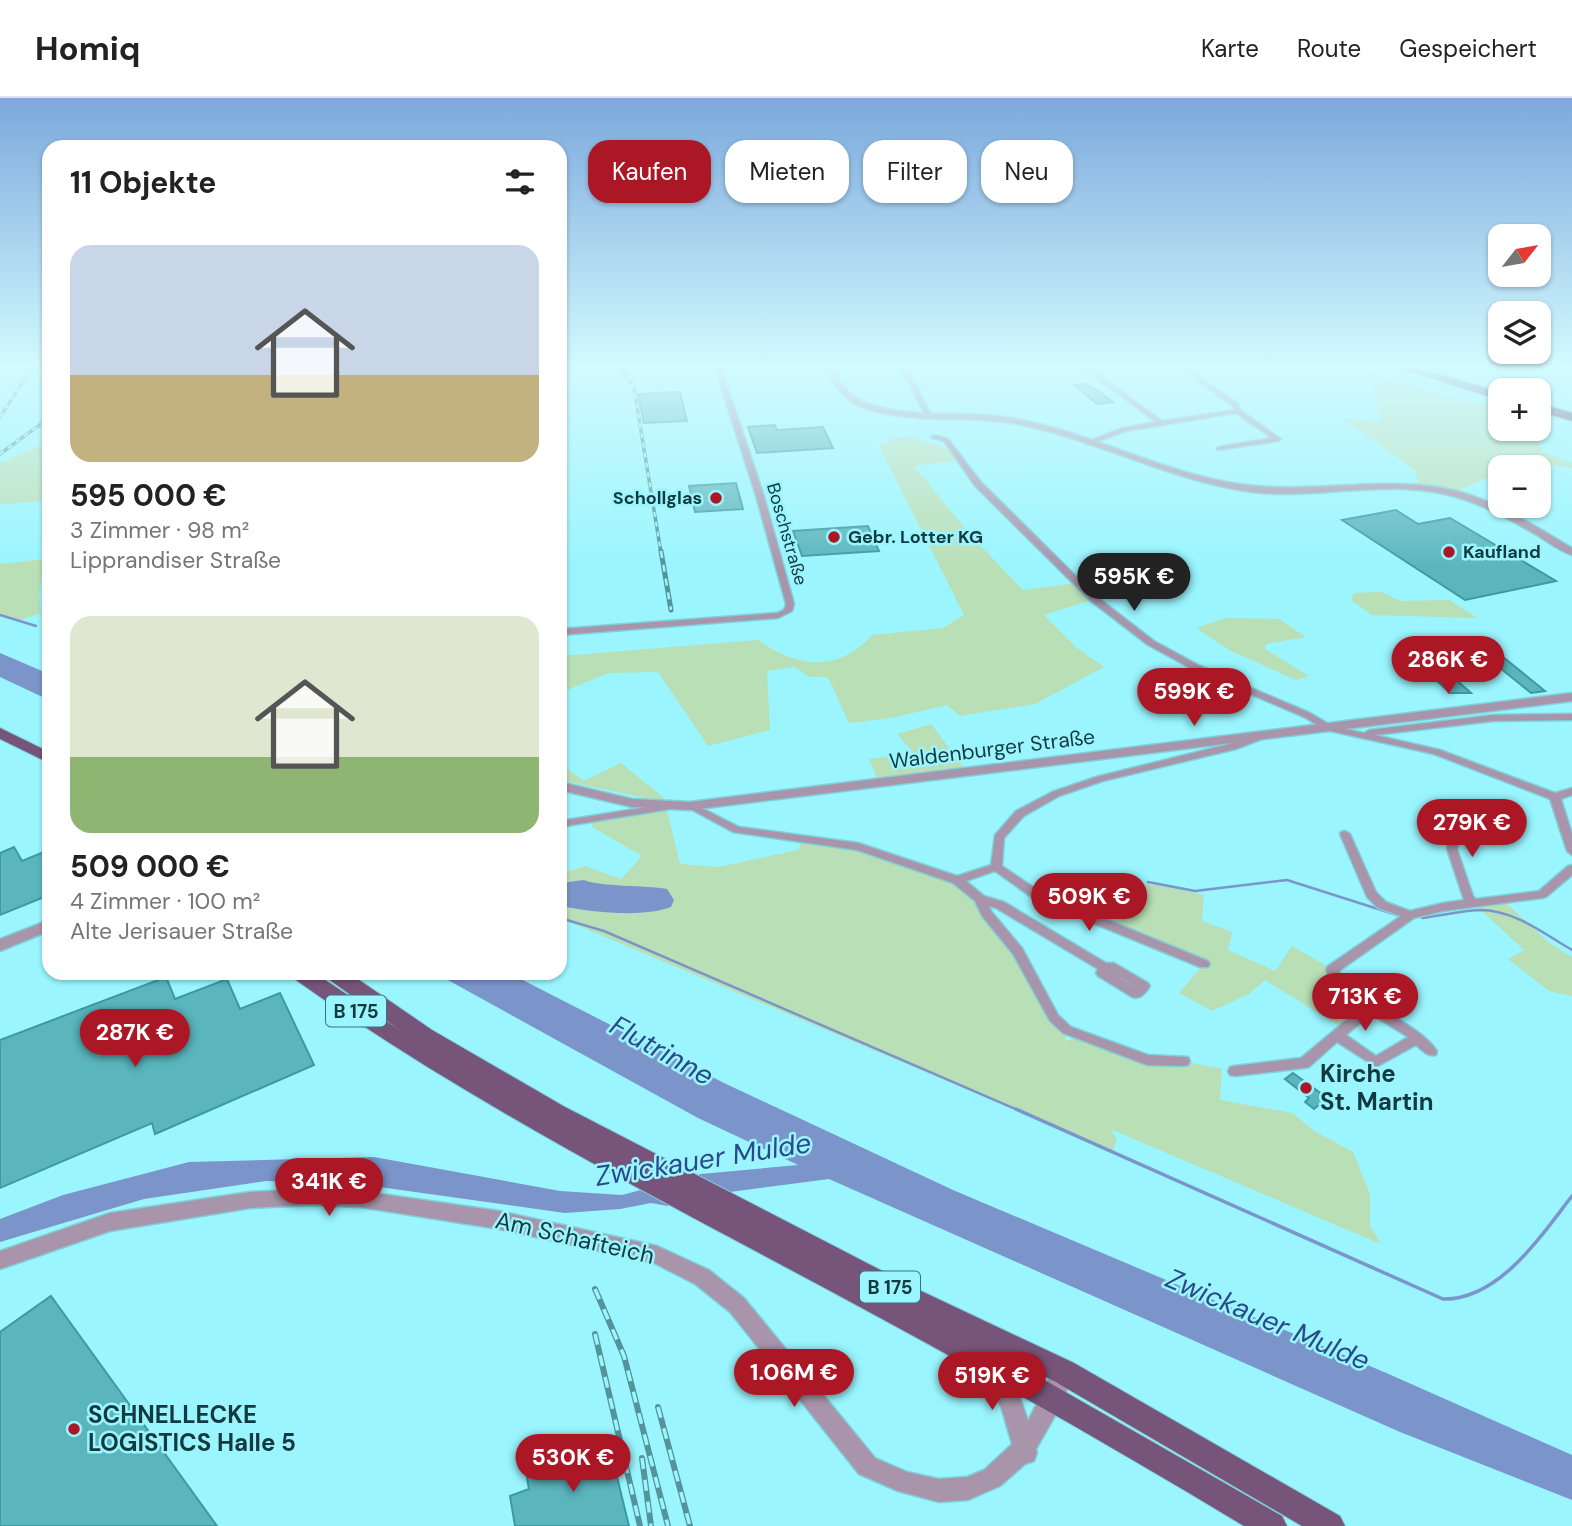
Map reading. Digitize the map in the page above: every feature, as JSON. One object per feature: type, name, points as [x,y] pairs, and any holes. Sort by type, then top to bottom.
[{"type":"main road","points":[[0,733],[42,754]]},
{"type":"main road","name":"B 175","points":[[310,980],[412,1048],[534,1122],[639,1178],[708,1204],[921,1303],[1059,1385],[1272,1526]]},
{"type":"main road","name":"B 175","points":[[344,980],[394,1016],[488,1074],[665,1171],[708,1204],[982,1359],[1059,1385],[1330,1526]]},
{"type":"street","name":"Boschstraße","points":[[567,631],[778,615],[788,611],[790,604],[740,435]]},
{"type":"street","points":[[1061,435],[1170,471],[1253,489],[1323,491],[1392,486],[1449,492],[1501,512],[1572,552]]},
{"type":"street","points":[[1088,443],[1110,435]]},
{"type":"street","points":[[1219,449],[1278,439],[1272,435]]},
{"type":"street","points":[[934,437],[946,440],[978,484],[1094,599],[1130,628],[1197,668],[1307,715],[1329,728],[1437,752],[1555,797],[1572,791]]},
{"type":"street","name":"Waldenburger Straße","points":[[567,823],[666,807],[1572,697]]},
{"type":"street","points":[[1361,734],[1493,718],[1572,717]]},
{"type":"street","points":[[1204,964],[1038,896],[996,867],[992,853],[997,837],[1008,821],[1038,802],[1072,787],[1259,737]]},
{"type":"street","name":"Waldenburger Straße","points":[[567,788],[632,803],[666,807]]},
{"type":"street","points":[[1555,797],[1572,850]]},
{"type":"street","points":[[690,806],[737,830],[858,848],[957,880],[980,899],[1000,905],[1107,969]]},
{"type":"street","points":[[1457,821],[1452,849],[1468,898],[1473,903]]},
{"type":"street","points":[[1345,834],[1371,894],[1382,905],[1410,915]]},
{"type":"street","points":[[957,880],[996,867]]},
{"type":"street","points":[[1431,1051],[1417,1038],[1341,988],[1332,976],[1332,969],[1410,915],[1542,894],[1572,869]]},
{"type":"street","points":[[980,899],[986,913],[1018,951],[1054,1018],[1066,1030],[1147,1060],[1182,1061]]},
{"type":"street","points":[[0,945],[42,928]]},
{"type":"street","points":[[1236,1071],[1304,1063],[1370,1007]]},
{"type":"street","points":[[1338,1036],[1376,1062],[1417,1038]]},
{"type":"street","name":"Am Schafteich","points":[[0,1259],[32,1246],[110,1222],[250,1200],[312,1197],[359,1199],[499,1220],[657,1255],[702,1277],[737,1305],[867,1466],[892,1489],[920,1503],[951,1508],[976,1504],[1002,1488],[1026,1453],[1059,1385]]},
{"type":"street","points":[[982,1359],[1011,1401],[1026,1453]]},
{"type":"green space","points":[[1365,435],[1488,435],[1488,441],[1539,441],[1543,452],[1551,455],[1488,455],[1488,477],[1455,492],[1419,486],[1415,470]]},
{"type":"green space","points":[[912,437],[947,448],[961,460],[914,466],[973,538],[1023,590],[1078,583],[1094,599],[1044,615],[1077,648],[1104,667],[1035,704],[960,716],[947,705],[891,718],[849,723],[828,677],[810,677],[794,667],[767,671],[770,730],[708,746],[658,672],[608,673],[567,690],[567,655],[758,640],[802,661],[831,661],[845,656],[872,635],[943,628],[964,615],[879,446],[894,438]]},
{"type":"green space","points":[[42,444],[42,501],[0,505],[0,463]]},
{"type":"green space","points":[[1551,455],[1572,463],[1572,468],[1551,465]]},
{"type":"green space","points":[[42,559],[39,596],[41,613],[17,621],[0,615],[0,564]]},
{"type":"green space","points":[[1381,592],[1401,601],[1449,600],[1477,618],[1372,615],[1351,600],[1354,593]]},
{"type":"green space","points":[[1226,618],[1279,619],[1306,637],[1266,644],[1265,649],[1309,676],[1296,680],[1231,651],[1196,628]]},
{"type":"green space","points":[[931,724],[968,773],[879,784],[869,759],[914,753],[897,734]]},
{"type":"green space","points":[[621,763],[664,798],[658,801],[567,782],[567,769],[584,781]]},
{"type":"green space","points":[[666,807],[680,864],[719,867],[798,850],[803,839],[835,843],[957,880],[980,899],[1067,1030],[1065,1041],[1082,1037],[1147,1062],[1183,1061],[1222,1069],[1220,1100],[1292,1113],[1316,1132],[1353,1152],[1370,1194],[1370,1226],[1381,1244],[1110,1129],[1117,1139],[1113,1151],[567,921],[567,872],[585,866],[621,879],[642,856],[592,827],[592,820]]},
{"type":"green space","points":[[1123,884],[1158,885],[1204,895],[1202,921],[1232,932],[1228,950],[1275,971],[1292,946],[1332,969],[1332,976],[1370,1007],[1344,1029],[1265,980],[1249,994],[1212,1011],[1179,993],[1203,965],[1092,917]]},
{"type":"green space","points":[[1503,900],[1548,942],[1572,957],[1572,996],[1549,991],[1508,959],[1524,950],[1473,903]]},
{"type":"water","points":[[0,653],[42,671],[42,697],[0,677]]},
{"type":"water","points":[[584,880],[601,884],[667,889],[674,900],[671,907],[631,913],[567,907],[567,882]]},
{"type":"water","points":[[448,980],[523,980],[724,1083],[953,1190],[1384,1372],[1572,1455],[1572,1500],[1400,1432],[829,1179],[730,1192],[668,1206],[651,1203],[620,1209],[565,1213],[358,1184],[266,1181],[144,1199],[0,1242],[0,1219],[63,1195],[189,1162],[374,1157],[560,1191],[622,1195],[701,1174],[798,1165],[698,1118]]},
{"type":"building","points":[[751,435],[827,435],[833,448],[757,453]]},
{"type":"building","name":"Schollglas","points":[[736,483],[743,509],[695,512],[689,486]]},
{"type":"building","name":"Kaufland","points":[[1396,510],[1418,524],[1450,518],[1556,581],[1465,600],[1342,520]]},
{"type":"building","name":"Gebr. Lotter KG","points":[[868,526],[879,551],[802,556],[793,531]]},
{"type":"building","points":[[1487,644],[1545,691],[1531,693],[1473,646]]},
{"type":"building","points":[[1433,659],[1471,693],[1450,693],[1416,661]]},
{"type":"building","points":[[14,847],[22,861],[42,853],[42,898],[0,915],[0,853]]},
{"type":"building","points":[[158,980],[167,980],[175,999],[227,980],[240,1009],[280,993],[314,1065],[155,1134],[152,1123],[0,1188],[0,1040]]},
{"type":"building","name":"Kirche St. Martin","points":[[1293,1073],[1330,1100],[1329,1107],[1319,1105],[1314,1109],[1305,1102],[1309,1098],[1285,1079]]},
{"type":"building","name":"SCHNELLECKE LOGISTICS Halle 5","points":[[51,1296],[217,1526],[0,1526],[0,1332]]},
{"type":"building","points":[[609,1444],[629,1526],[515,1526],[510,1496],[529,1489],[526,1472]]},
{"type":"waterway","points":[[0,615],[36,626]]},
{"type":"waterway","points":[[1148,882],[1195,891],[1287,880],[1400,916]]},
{"type":"waterway","points":[[1422,918],[1474,910],[1494,911],[1529,924],[1572,950]]},
{"type":"waterway","points":[[567,920],[604,931],[1020,1111]]},
{"type":"waterway","points":[[1016,1109],[1443,1299],[1463,1297],[1500,1277],[1517,1263],[1572,1196]]},
{"type":"railway","points":[[0,454],[26,435]]},
{"type":"railway","points":[[642,435],[661,553]]},
{"type":"railway","points":[[661,551],[671,610]]},
{"type":"railway","points":[[595,1289],[624,1356],[668,1526]]},
{"type":"railway","points":[[595,1334],[640,1526]]},
{"type":"railway","points":[[658,1407],[690,1526]]},
{"type":"railway","points":[[642,1458],[651,1526]]},
{"type":"place","name":"Schollglas","points":[[716,498]]},
{"type":"place","name":"Gebr. Lotter KG","points":[[834,537]]},
{"type":"place","name":"Kaufland","points":[[1449,552]]},
{"type":"place","name":"Kirche St. Martin","points":[[1306,1088]]},
{"type":"place","name":"SCHNELLECKE LOGISTICS Halle 5","points":[[74,1429]]},
{"type":"water label","name":"Flutrinne","points":[[662,1050]]},
{"type":"water label","name":"Zwickauer Mulde","points":[[703,1159]]},
{"type":"water label","name":"Zwickauer Mulde","points":[[1268,1319]]}]
